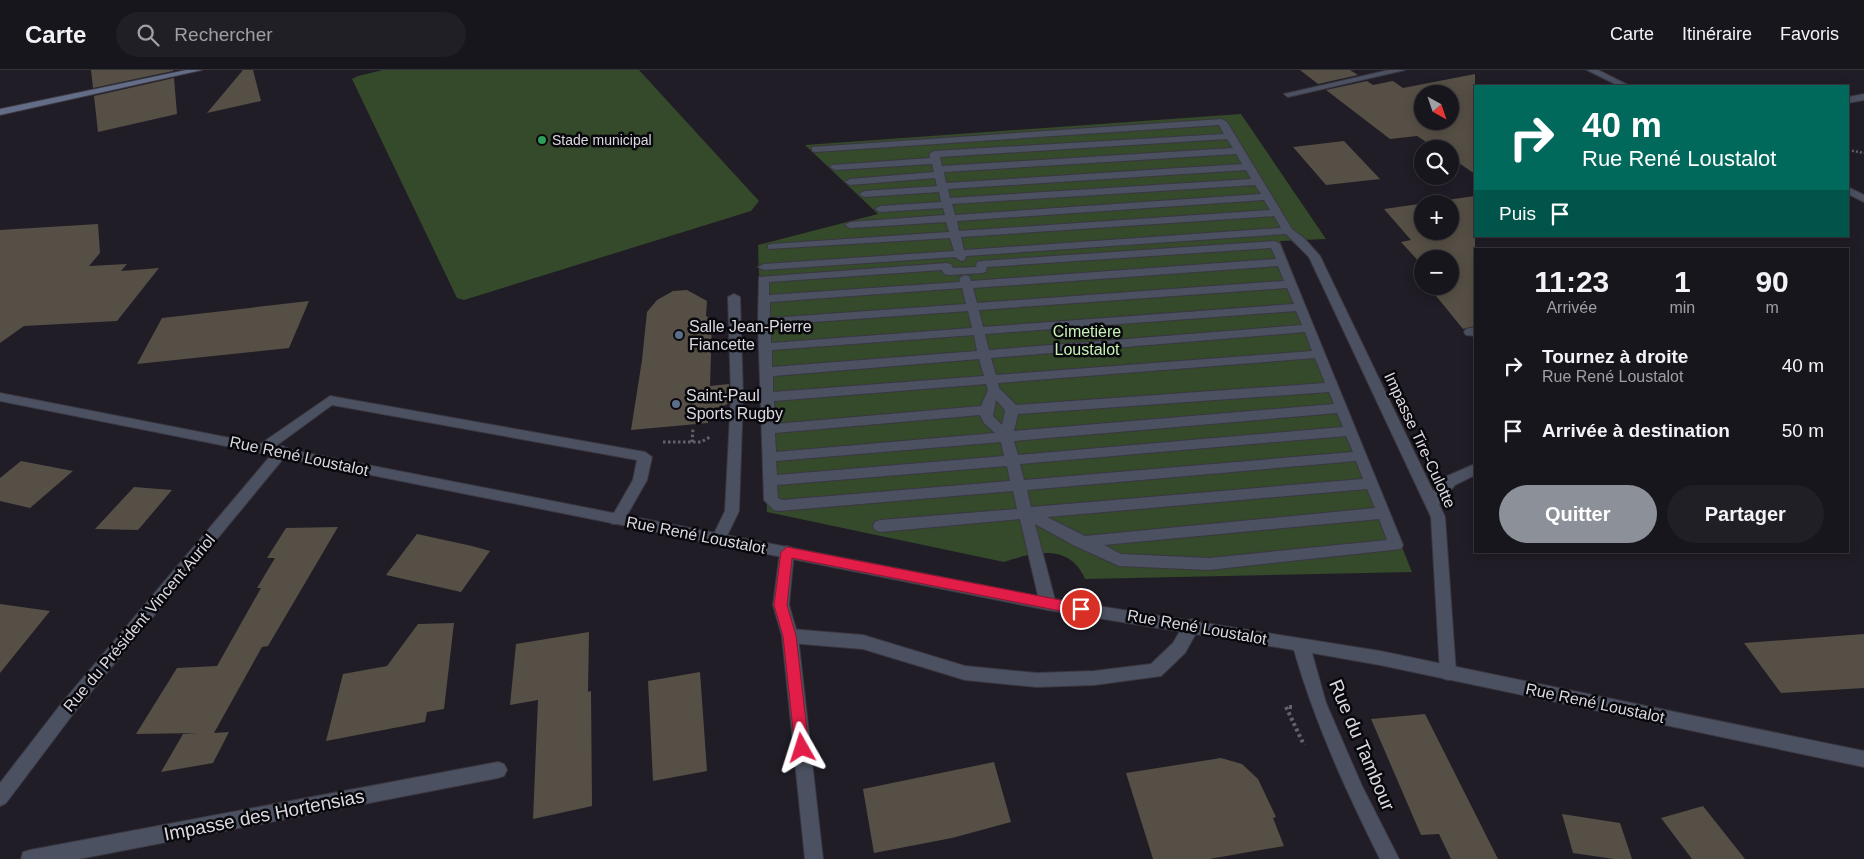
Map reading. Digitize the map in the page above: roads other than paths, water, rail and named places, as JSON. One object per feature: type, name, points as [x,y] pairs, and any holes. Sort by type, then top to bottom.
[{"type":"main road","points":[[0,112],[198,70]]},
{"type":"street","points":[[1288,94],[1400,70]]},
{"type":"street","points":[[1591,70],[1624,85]]},
{"type":"street","points":[[1849,100],[1864,97]]},
{"type":"street","points":[[815,149],[1222,122],[1230,136],[1088,145],[939,172],[864,194]]},
{"type":"street","points":[[1082,131],[1132,242]]},
{"type":"street","name":"Impasse Tire-Culotte","points":[[1230,136],[1288,231],[1300,240],[1314,256],[1438,517],[1448,673]]},
{"type":"street","points":[[931,141],[993,386],[1012,410],[1013,416],[1006,436],[1048,604]]},
{"type":"street","points":[[850,182],[939,172],[1095,160],[1239,152]]},
{"type":"street","points":[[835,167],[1102,176],[1248,166]]},
{"type":"street","points":[[1849,191],[1864,199]]},
{"type":"street","points":[[850,225],[1266,197]]},
{"type":"street","points":[[880,209],[947,203]]},
{"type":"street","points":[[772,248],[1276,213]]},
{"type":"street","points":[[764,267],[962,263],[1132,242],[1288,231]]},
{"type":"street","points":[[962,263],[982,270],[981,264],[1275,244],[1352,431],[1396,545],[1209,564],[1119,560],[1079,542],[1025,512]]},
{"type":"street","points":[[764,299],[1282,262]]},
{"type":"street","points":[[962,263],[948,272],[947,266],[763,279],[771,500],[779,506],[1361,456]]},
{"type":"street","points":[[718,540],[732,511],[737,396],[734,297]]},
{"type":"street","points":[[766,372],[1310,328]]},
{"type":"street","points":[[767,397],[993,386],[1320,354]]},
{"type":"street","points":[[993,386],[985,410],[986,418],[1006,436]]},
{"type":"street","points":[[1012,410],[1334,388]]},
{"type":"street","name":"Rue René Loustalot","points":[[0,397],[282,451],[617,520],[1048,604],[1192,626],[1448,673],[1864,758]]},
{"type":"street","points":[[264,448],[330,400],[645,457],[640,480],[617,520]]},
{"type":"street","points":[[769,457],[1342,408]]},
{"type":"street","points":[[768,429],[985,410]]},
{"type":"street","points":[[770,481],[1352,431]]},
{"type":"street","name":"Rue du Président Vincent Auriol","points":[[0,797],[68,709],[282,451]]},
{"type":"street","points":[[1431,503],[1450,481],[1474,469]]},
{"type":"street","points":[[880,526],[1372,483]]},
{"type":"street","points":[[1079,542],[1384,513]]},
{"type":"street","points":[[787,552],[781,605],[790,636],[814,859]]},
{"type":"street","points":[[790,636],[863,642],[965,673],[1037,680],[1094,678],[1155,671],[1179,648],[1192,626]]},
{"type":"street","name":"Rue du Tambour","points":[[1301,645],[1318,704],[1355,791],[1390,859]]},
{"type":"street","name":"Impasse des Hortensias","points":[[30,859],[498,770]]},
{"type":"lane","points":[[947,203],[1257,182]]},
{"type":"lane","points":[[764,322],[1291,284]]},
{"type":"lane","points":[[766,347],[1301,307]]},
{"type":"place","name":"Stade municipal","points":[[542,140]]},
{"type":"place","name":"Salle Jean-Pierre Fiancette","points":[[679,335]]},
{"type":"place","name":"Saint-Paul Sports Rugby","points":[[676,404]]},
{"type":"park label","name":"Cimetière Loustalot","points":[[1087,340]]}]
